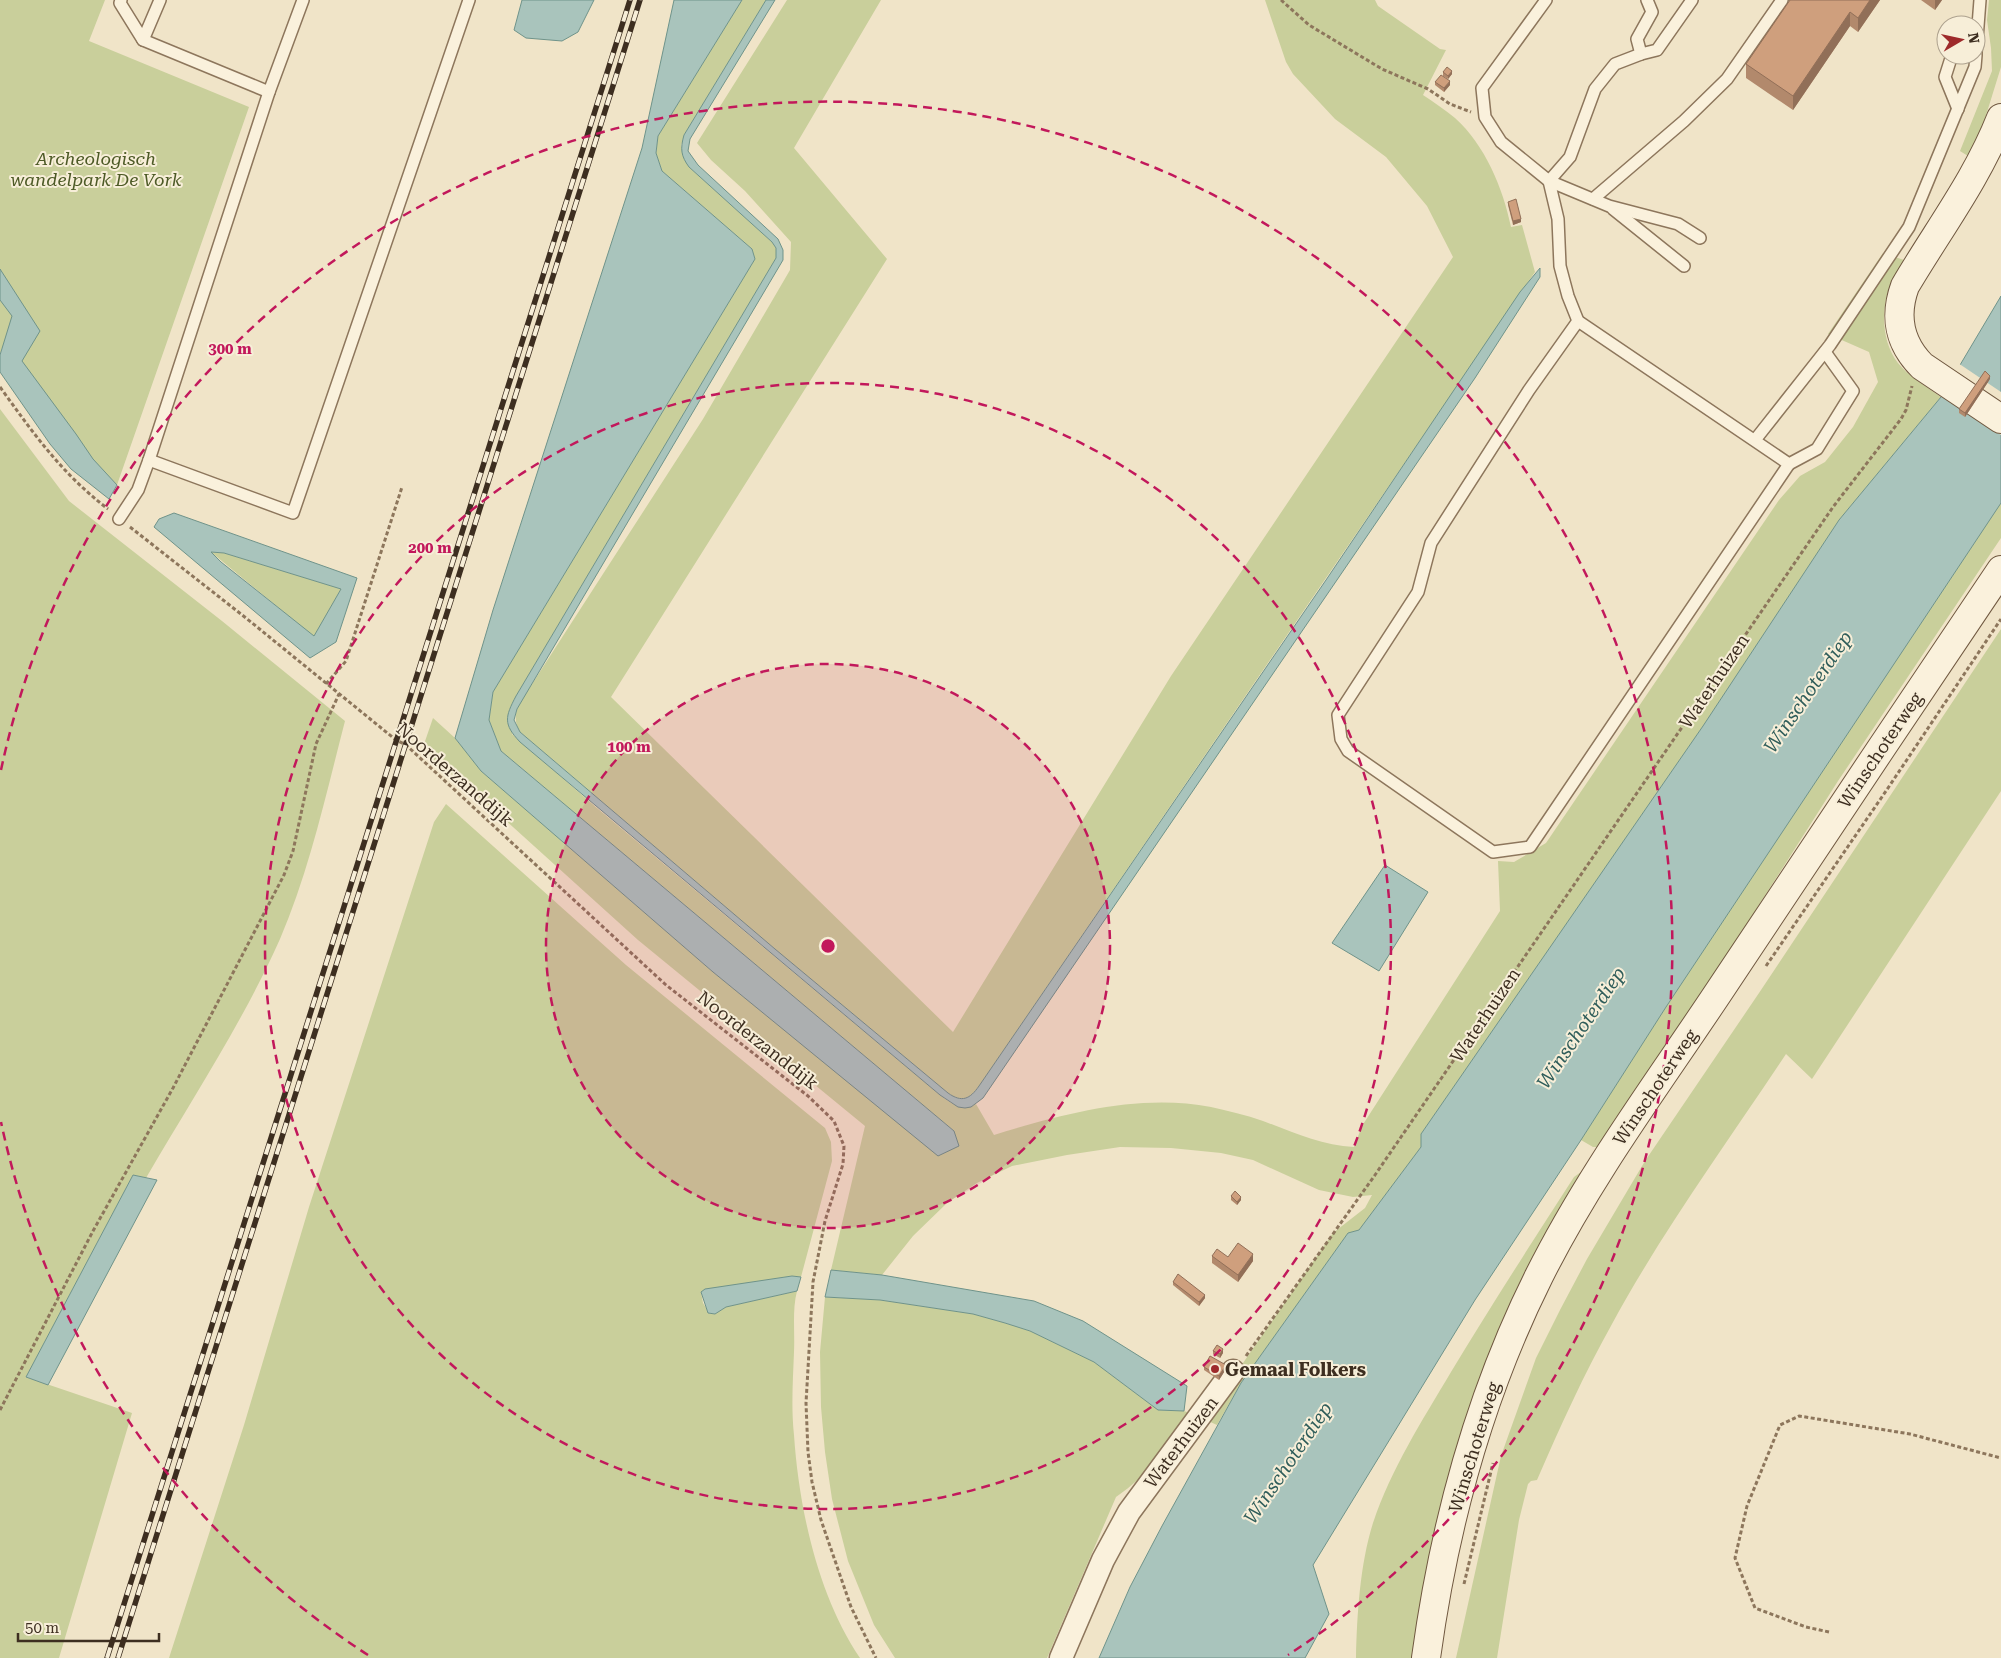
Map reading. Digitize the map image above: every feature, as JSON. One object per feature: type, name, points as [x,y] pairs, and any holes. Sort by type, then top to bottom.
[{"type":"main road","points":[[2001,118],[1989,150],[1905,286],[1900,299],[1899,313],[1902,336],[1922,376],[2001,420]]},
{"type":"main road","name":"Winschoterweg","points":[[1426,1658],[1448,1534],[1469,1452],[1509,1340],[1544,1266],[1603,1164],[2001,570]]},
{"type":"street","name":"Waterhuizen","points":[[1061,1658],[1103,1560],[1129,1512],[1233,1371]]},
{"type":"lane","points":[[121,0],[120,3],[143,40],[269,92]]},
{"type":"lane","points":[[143,40],[160,0]]},
{"type":"lane","points":[[119,519],[138,490],[149,460],[269,92],[303,0]]},
{"type":"lane","points":[[149,460],[293,513],[468,0]]},
{"type":"lane","points":[[1546,0],[1482,88],[1485,117],[1501,142],[1549,181],[1609,206],[1678,224],[1700,238]]},
{"type":"lane","points":[[1641,54],[1637,39],[1652,12],[1648,0]]},
{"type":"lane","points":[[1549,181],[1570,157],[1595,89],[1615,64],[1657,50],[1692,0]]},
{"type":"lane","points":[[1593,199],[1684,121],[1727,79],[1782,0]]},
{"type":"lane","points":[[1979,15],[1980,0]]},
{"type":"lane","points":[[1949,65],[1945,77],[1958,109]]},
{"type":"lane","points":[[1755,440],[1825,352],[1909,228],[1975,65]]},
{"type":"lane","points":[[1549,181],[1558,219],[1560,266],[1568,296],[1578,321],[1788,464]]},
{"type":"lane","points":[[1609,206],[1684,266]]},
{"type":"lane","points":[[1578,321],[1529,390],[1431,543],[1418,592],[1338,715],[1341,738],[1348,752],[1493,852],[1530,847],[1788,464],[1817,449],[1853,391],[1825,352]]},
{"type":"path","points":[[1281,0],[1309,25],[1382,69],[1428,89],[1450,104],[1485,117]]},
{"type":"path","name":"Waterhuizen","points":[[1233,1371],[1240,1365],[1376,1175],[1833,507],[1901,418],[1922,376]]},
{"type":"path","points":[[326,684],[346,661],[402,487]]},
{"type":"path","name":"Noorderzanddijk","points":[[246,618],[396,740],[406,745],[666,985],[808,1096],[834,1121],[844,1146],[843,1164],[825,1221],[813,1282],[806,1403],[808,1452],[812,1482],[821,1520],[851,1607],[876,1658]]},
{"type":"path","name":"Winschoterweg","points":[[1762,971],[1886,792],[2001,619]]},
{"type":"path","points":[[0,1410],[93,1231],[173,1088],[284,875],[293,851],[316,744],[339,694]]},
{"type":"path","points":[[1830,1632],[1806,1627],[1755,1608],[1735,1558],[1747,1506],[1780,1425],[1799,1416],[1910,1434],[2001,1458]]},
{"type":"path","name":"Winschoterweg","points":[[1462,1591],[1494,1456]]},
{"type":"green space","name":"Archeologisch wandelpark De Vork","points":[[0,0],[105,0],[89,41],[249,107],[117,485],[100,467],[96,475],[2,348],[0,355]]},
{"type":"green space","points":[[742,0],[766,0],[684,135],[681,146],[689,167],[772,242],[776,248],[776,258],[516,696],[512,734],[597,808],[940,1095],[957,1106],[966,1108],[976,1104],[994,1135],[1046,1120],[1101,1108],[1129,1104],[1184,1103],[1237,1113],[1319,1141],[1354,1147],[1362,1126],[1500,911],[1498,861],[1514,862],[1546,843],[1779,500],[1800,476],[1825,462],[1853,427],[1878,382],[1869,352],[1828,334],[1883,253],[1904,260],[1886,297],[1884,327],[1886,336],[1893,355],[1902,368],[1941,397],[1839,520],[1703,726],[1421,1134],[1421,1147],[1359,1230],[1348,1233],[1241,1383],[1217,1425],[1206,1420],[1243,1363],[1333,1233],[1365,1208],[1372,1195],[1353,1197],[1319,1190],[1253,1160],[1221,1153],[1171,1148],[1120,1147],[1012,1166],[977,1183],[947,1203],[913,1236],[882,1275],[831,1270],[865,1126],[638,940],[491,807],[422,750],[433,718],[455,738],[481,771],[713,972],[938,1155],[954,1131],[501,751],[489,720],[493,692],[755,259],[752,249],[662,171],[656,153],[658,136]]},
{"type":"green space","points":[[787,0],[881,0],[794,148],[887,259],[611,697],[953,1032],[1171,676],[1453,257],[1427,206],[1386,157],[1335,119],[1293,74],[1286,62],[1265,0],[1375,0],[1378,6],[1440,49],[1446,50],[1423,95],[1455,118],[1466,129],[1484,154],[1498,182],[1511,227],[1522,225],[1535,272],[979,1086],[969,1097],[962,1099],[948,1093],[520,732],[516,719],[520,702],[703,419],[790,270],[791,242],[745,191],[711,160],[697,143]]},
{"type":"green space","points":[[1989,0],[2001,0],[2001,67],[1983,125],[1968,156],[1960,151],[1992,71],[1987,20]]},
{"type":"green space","points":[[0,409],[69,501],[222,621],[345,721],[317,831],[300,886],[291,913],[266,970],[216,1060],[146,1178],[133,1175],[26,1377],[132,1413],[59,1658],[0,1658]]},
{"type":"green space","points":[[2001,503],[2001,538],[1838,781],[1687,1018],[1600,1147],[1593,1147],[1581,1140],[1666,1007]]},
{"type":"green space","points":[[211,552],[224,553],[341,589],[314,637]]},
{"type":"green space","points":[[2001,629],[2001,791],[1812,1079],[1786,1054],[1652,1255],[1592,1362],[1537,1480],[1531,1481],[1528,1484],[1519,1520],[1497,1658],[1456,1658],[1501,1456],[1536,1358],[1587,1259],[1645,1161]]},
{"type":"green space","points":[[446,804],[626,965],[825,1128],[831,1142],[832,1161],[801,1277],[792,1276],[701,1292],[703,1303],[710,1314],[715,1314],[726,1307],[797,1291],[794,1313],[792,1394],[797,1463],[806,1522],[822,1580],[845,1634],[860,1658],[169,1658],[244,1425],[309,1207],[434,822]]},
{"type":"green space","points":[[1585,1169],[1536,1260],[1416,1658],[1356,1658],[1358,1607],[1365,1555],[1380,1503],[1398,1464],[1451,1372],[1527,1250],[1574,1177]]},
{"type":"green space","points":[[825,1297],[880,1300],[973,1314],[1005,1323],[1030,1331],[1094,1362],[1158,1410],[1184,1411],[1195,1415],[1149,1470],[1116,1497],[1047,1658],[895,1658],[874,1625],[848,1561],[832,1499],[821,1407],[820,1352]]},
{"type":"water","points":[[522,0],[594,0],[578,32],[562,41],[526,38],[514,30]]},
{"type":"water","points":[[674,0],[742,0],[658,136],[656,153],[662,171],[752,249],[755,259],[493,692],[489,720],[501,751],[954,1131],[959,1146],[938,1156],[713,972],[481,771],[455,738],[493,610],[642,148]]},
{"type":"water","points":[[766,0],[775,0],[690,139],[688,151],[698,165],[778,239],[783,250],[783,260],[517,709],[514,720],[520,732],[775,949],[948,1093],[957,1098],[969,1097],[979,1086],[1326,580],[1520,292],[1540,268],[1540,277],[1475,378],[983,1098],[971,1107],[958,1107],[940,1095],[520,742],[508,725],[508,715],[516,696],[776,258],[776,248],[772,242],[689,167],[684,159],[682,148],[684,135]]},
{"type":"water","points":[[0,269],[40,331],[22,361],[93,459],[117,485],[109,499],[71,469],[50,444],[0,372],[0,355],[12,316],[0,300]]},
{"type":"water","name":"Winschoterdiep","points":[[2001,296],[2001,503],[1666,1007],[1475,1300],[1313,1565],[1329,1614],[1305,1658],[1099,1658],[1130,1587],[1241,1383],[1348,1233],[1359,1230],[1421,1147],[1421,1134],[1703,726],[1839,520],[1941,397]]},
{"type":"water","points":[[174,513],[357,578],[336,642],[310,658],[154,527],[159,519]],"holes":[[[211,552],[224,553],[341,589],[314,636]]]},
{"type":"water","points":[[1385,865],[1428,892],[1379,971],[1332,943]]},
{"type":"water","points":[[133,1175],[157,1180],[48,1385],[26,1377]]},
{"type":"water","points":[[831,1270],[882,1275],[1034,1301],[1083,1321],[1187,1386],[1184,1411],[1158,1410],[1094,1362],[1030,1331],[1005,1323],[973,1314],[880,1300],[825,1297]]},
{"type":"water","points":[[792,1276],[801,1277],[797,1291],[726,1307],[715,1314],[708,1313],[701,1292],[705,1289]]},
{"type":"pier","points":[[1958,363],[2001,392],[2001,435],[1940,394]]},
{"type":"building","points":[[1790,0],[1870,0],[1858,18],[1850,12],[1793,96],[1746,64]]},
{"type":"building","points":[[1447,67],[1452,71],[1448,76],[1443,72]]},
{"type":"building","points":[[1441,75],[1450,81],[1444,88],[1435,82]]},
{"type":"building","points":[[1516,199],[1521,219],[1513,221],[1508,202]]},
{"type":"building","points":[[1985,371],[1990,376],[1965,413],[1959,409]]},
{"type":"building","points":[[1235,1191],[1241,1197],[1237,1202],[1231,1196]]},
{"type":"building","points":[[1238,1243],[1253,1254],[1238,1275],[1212,1256],[1217,1249],[1228,1257]]},
{"type":"building","points":[[1178,1274],[1205,1295],[1199,1302],[1173,1282]]},
{"type":"building","points":[[1217,1345],[1223,1349],[1220,1354],[1213,1351]]},
{"type":"building","name":"Gemaal Folkers","points":[[1210,1356],[1226,1365],[1219,1376],[1204,1367]]},
{"type":"railway","points":[[107,1658],[630,0]]},
{"type":"railway","points":[[118,1658],[640,0]]},
{"type":"place","name":"Gemaal Folkers","points":[[1215,1369]]}]
